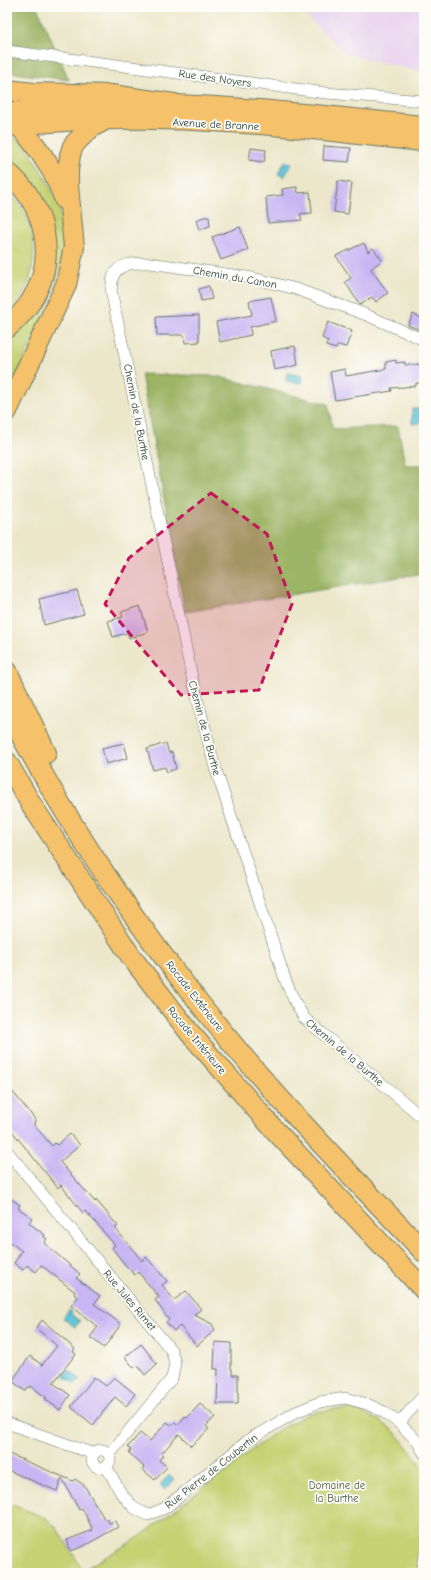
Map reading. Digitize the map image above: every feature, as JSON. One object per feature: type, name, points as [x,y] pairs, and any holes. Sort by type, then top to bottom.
[{"type":"highway","points":[[7,90],[33,93],[112,95],[174,104]]},
{"type":"highway","points":[[10,120],[52,172],[69,209]]},
{"type":"highway","points":[[7,411],[66,285],[74,247],[69,209],[68,170],[70,155],[73,146],[92,127],[103,121]]},
{"type":"highway","points":[[7,172],[19,182],[29,195],[38,214],[44,232],[46,249],[44,268],[39,285],[31,301],[18,318],[7,328]]},
{"type":"highway","points":[[7,671],[104,873]]},
{"type":"highway","name":"Rocade Extérieure","points":[[7,708],[54,792],[104,873],[153,942],[208,1015],[300,1121],[424,1252]]},
{"type":"highway","name":"Rocade Intérieure","points":[[7,762],[31,804],[132,958],[190,1033],[271,1126],[424,1290]]},
{"type":"main road","name":"Avenue de Branne","points":[[10,120],[57,108],[174,104],[231,107],[424,125]]},
{"type":"main road","name":"Avenue de Branne","points":[[10,120],[229,122],[424,142]]},
{"type":"street","name":"Rue des Noyers","points":[[7,51],[326,93],[424,101]]},
{"type":"street","name":"Chemin du Canon","points":[[113,276],[122,267],[134,262],[254,278],[296,289],[364,314],[424,340]]},
{"type":"street","name":"Chemin de la Burthe","points":[[113,276],[111,290],[192,677],[214,764],[286,982],[294,1002],[304,1018],[424,1119]]},
{"type":"street","name":"Rue Jules Rimet","points":[[7,1151],[171,1350],[175,1363],[172,1378],[109,1455]]},
{"type":"street","points":[[399,1423],[424,1396]]},
{"type":"street","name":"Rue Pierre de Coubertin","points":[[106,1466],[121,1493],[134,1508],[148,1515],[165,1508],[250,1439],[296,1412],[320,1402],[345,1398],[367,1404],[384,1412],[399,1423],[417,1441],[424,1453]]},
{"type":"street","points":[[7,1423],[94,1454]]},
{"type":"street","points":[[102,1450],[109,1455],[110,1461],[106,1466],[101,1468],[95,1466],[92,1460],[94,1454],[102,1450]]},
{"type":"street","points":[[421,1573],[424,1557]]},
{"type":"highlighted area","points":[[211,493],[267,534],[292,604],[259,690],[181,695],[105,604],[129,558]]},
{"type":"shaded area","points":[[297,7],[424,7],[424,73],[346,54]]},
{"type":"green space","points":[[7,7],[37,7],[69,80],[7,72]]},
{"type":"green space","points":[[7,136],[17,139],[26,146],[57,202],[61,215],[63,248],[58,277],[53,292],[42,320],[7,396],[7,341],[25,326],[39,307],[49,283],[54,264],[10,164],[7,162]]},
{"type":"green space","points":[[7,189],[19,203],[28,220],[32,231],[33,257],[32,270],[23,295],[7,314]]},
{"type":"green space","points":[[141,374],[215,376],[328,404],[333,429],[398,426],[405,465],[424,465],[424,573],[185,612]]},
{"type":"green space","name":"Domaine de la Burthe","points":[[334,1409],[349,1409],[380,1421],[394,1431],[424,1468],[424,1573],[7,1573],[7,1503],[44,1517],[56,1527],[83,1570],[141,1536],[278,1430],[310,1413]]},
{"type":"water","points":[[285,161],[292,164],[284,177],[278,174]]},
{"type":"water","points":[[287,373],[302,376],[301,383],[286,381]]},
{"type":"water","points":[[412,409],[420,409],[420,423],[412,424]]},
{"type":"water","points":[[69,1310],[72,1312],[71,1314],[80,1321],[75,1327],[63,1318]]},
{"type":"water","points":[[69,1370],[80,1379],[75,1384],[64,1376]]},
{"type":"water","points":[[169,1475],[174,1480],[165,1490],[160,1485]]},
{"type":"building","points":[[324,146],[351,148],[349,162],[323,160]]},
{"type":"building","points":[[251,148],[266,150],[264,162],[249,160]]},
{"type":"building","points":[[338,181],[352,183],[348,214],[334,212]]},
{"type":"building","points":[[297,187],[298,193],[310,192],[312,213],[300,214],[302,220],[268,223],[266,197],[283,195],[282,189]]},
{"type":"building","points":[[209,217],[210,226],[199,230],[196,220]]},
{"type":"building","points":[[240,227],[248,250],[221,260],[212,237]]},
{"type":"building","points":[[364,243],[368,252],[373,248],[382,260],[371,269],[388,293],[376,302],[372,297],[360,305],[345,282],[351,278],[336,256]]},
{"type":"building","points":[[209,286],[212,299],[201,301],[199,289]]},
{"type":"building","points":[[271,297],[276,321],[250,327],[251,335],[220,342],[216,322],[252,315],[249,301]]},
{"type":"building","points":[[413,314],[424,319],[424,332],[408,325]]},
{"type":"building","points":[[199,315],[199,342],[185,343],[184,335],[157,335],[156,317]]},
{"type":"building","points":[[328,322],[352,331],[346,347],[338,345],[336,349],[326,346],[328,341],[322,338]]},
{"type":"building","points":[[295,346],[298,365],[274,370],[271,351]]},
{"type":"building","points":[[396,360],[396,363],[405,362],[405,365],[420,364],[421,383],[416,383],[416,386],[391,388],[392,391],[335,400],[330,372],[345,369],[346,376],[386,369],[386,362]]},
{"type":"building","points":[[77,590],[84,614],[44,625],[39,599]]},
{"type":"building","points":[[140,606],[148,632],[129,638],[127,633],[113,637],[108,621],[123,617],[121,612]]},
{"type":"building","points":[[124,743],[128,758],[106,764],[102,748]]},
{"type":"building","points":[[166,743],[169,753],[172,752],[176,769],[167,772],[165,767],[153,770],[147,749]]},
{"type":"building","points":[[7,1085],[35,1119],[34,1125],[52,1146],[55,1143],[57,1145],[70,1134],[80,1145],[60,1162],[118,1226],[115,1228],[142,1261],[146,1257],[167,1281],[162,1285],[174,1300],[186,1291],[201,1309],[194,1315],[212,1324],[215,1330],[197,1346],[180,1326],[174,1331],[166,1322],[169,1320],[155,1300],[159,1297],[138,1272],[135,1275],[127,1267],[112,1248],[115,1245],[85,1211],[83,1213],[61,1185],[58,1188],[7,1125]]},
{"type":"building","points":[[7,1196],[20,1205],[18,1208],[32,1218],[29,1223],[45,1235],[44,1237],[47,1239],[44,1243],[80,1274],[76,1278],[100,1296],[94,1304],[121,1324],[104,1348],[90,1337],[98,1327],[71,1306],[78,1297],[74,1294],[75,1292],[41,1265],[36,1272],[27,1265],[23,1270],[14,1263],[22,1251],[7,1240]]},
{"type":"building","points":[[42,1320],[75,1349],[73,1352],[76,1354],[53,1383],[70,1395],[60,1410],[31,1386],[25,1391],[12,1381],[30,1356],[42,1365],[57,1346],[36,1328]]},
{"type":"building","points":[[215,1342],[231,1343],[232,1375],[238,1375],[238,1404],[217,1404],[218,1369],[214,1369]]},
{"type":"building","points":[[141,1344],[157,1364],[145,1375],[137,1365],[134,1368],[125,1357]]},
{"type":"building","points":[[94,1377],[106,1386],[114,1377],[135,1394],[126,1406],[115,1397],[93,1425],[71,1407]]},
{"type":"building","points":[[200,1404],[215,1417],[206,1426],[209,1429],[191,1446],[179,1434],[161,1454],[163,1455],[159,1460],[167,1467],[155,1480],[142,1469],[144,1467],[129,1453],[131,1450],[128,1447],[140,1433],[150,1441],[167,1422],[171,1425],[175,1422],[178,1425],[185,1416],[187,1418]]},
{"type":"building","points":[[9,1454],[73,1481],[75,1479],[84,1485],[105,1520],[107,1519],[109,1523],[115,1521],[118,1527],[84,1546],[71,1551],[67,1540],[93,1530],[82,1508],[79,1510],[62,1478],[57,1491],[7,1470],[7,1460]]}]
